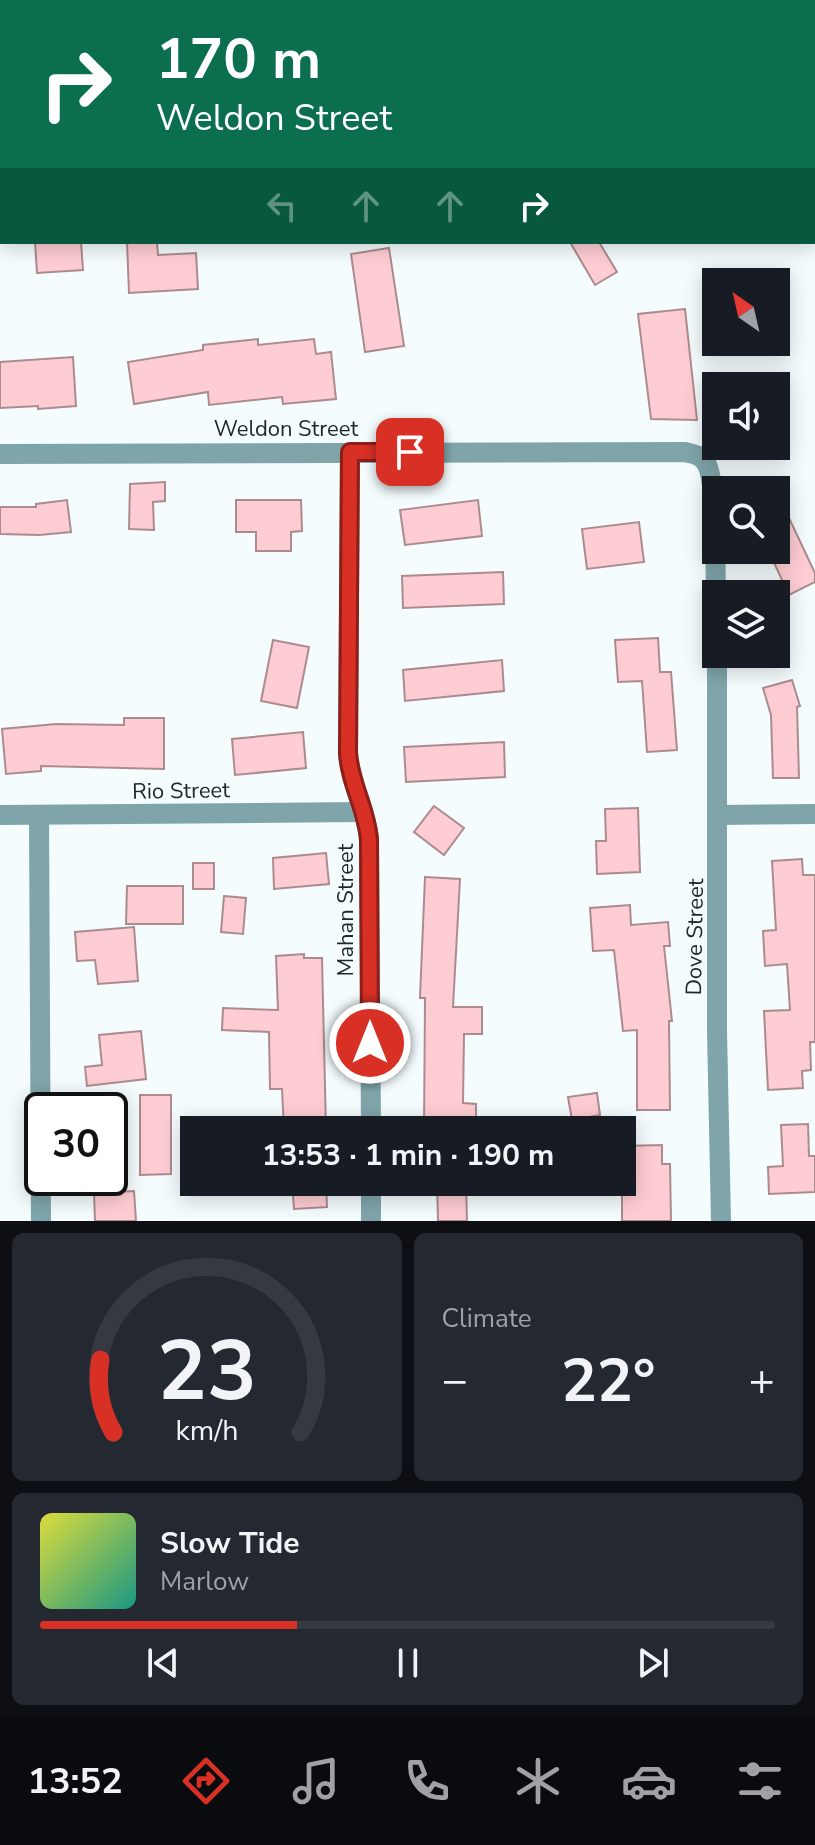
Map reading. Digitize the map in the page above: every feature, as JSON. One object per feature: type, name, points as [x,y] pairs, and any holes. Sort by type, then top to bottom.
[{"type":"street","name":"Mahan Street","points":[[350,452],[348,753],[351,777],[369,840],[371,1116]]},
{"type":"street","name":"Weldon Street","points":[[0,454],[685,452],[697,455],[709,468],[716,580]]},
{"type":"street","name":"Dove Street","points":[[717,668],[717,1031],[721,1221]]},
{"type":"street","name":"Rio Street","points":[[0,815],[363,812]]},
{"type":"street","points":[[719,815],[815,814]]},
{"type":"street","points":[[39,815],[41,1221]]},
{"type":"street","points":[[371,1196],[371,1221]]},
{"type":"building","points":[[35,244],[81,244],[83,270],[37,273]]},
{"type":"building","points":[[127,244],[157,244],[158,255],[196,253],[198,289],[129,293]]},
{"type":"building","points":[[571,244],[600,244],[617,272],[595,285]]},
{"type":"building","points":[[389,248],[404,346],[365,352],[351,254]]},
{"type":"building","points":[[685,309],[697,420],[651,419],[638,314]]},
{"type":"building","points":[[258,339],[258,345],[314,339],[316,354],[331,352],[336,399],[283,404],[282,397],[209,405],[208,392],[134,404],[128,362],[203,350],[203,345]]},
{"type":"building","points":[[73,357],[76,406],[0,408],[0,362]]},
{"type":"building","points":[[165,482],[165,501],[153,502],[154,530],[129,529],[130,484]]},
{"type":"building","points":[[67,500],[71,532],[0,534],[0,507],[36,507],[36,504]]},
{"type":"building","points":[[236,500],[301,500],[302,531],[291,532],[291,551],[256,551],[256,532],[236,532]]},
{"type":"building","points":[[478,500],[482,536],[405,545],[400,510]]},
{"type":"building","points":[[790,520],[815,573],[815,582],[790,594],[790,580],[782,580],[775,564],[790,564]]},
{"type":"building","points":[[639,522],[644,562],[587,569],[582,529]]},
{"type":"building","points":[[503,572],[504,604],[403,608],[402,576]]},
{"type":"building","points":[[658,638],[660,672],[671,672],[677,750],[647,752],[642,681],[618,682],[615,640]]},
{"type":"building","points":[[273,640],[309,647],[297,708],[261,701]]},
{"type":"building","points":[[502,660],[504,691],[405,701],[403,670]]},
{"type":"building","points":[[792,680],[800,706],[797,707],[799,778],[773,778],[771,715],[763,688]]},
{"type":"building","points":[[124,718],[164,718],[164,769],[41,766],[41,771],[6,774],[2,729],[56,724],[124,725]]},
{"type":"building","points":[[303,732],[306,768],[235,775],[232,739]]},
{"type":"building","points":[[504,742],[505,777],[406,782],[404,747]]},
{"type":"building","points":[[434,806],[464,828],[444,855],[414,832]]},
{"type":"building","points":[[638,808],[640,872],[597,874],[596,841],[606,841],[605,809]]},
{"type":"building","points":[[326,853],[329,884],[274,889],[273,858]]},
{"type":"building","points":[[802,859],[803,875],[815,875],[815,1042],[810,1042],[811,1070],[802,1071],[803,1088],[768,1090],[764,1011],[790,1010],[787,964],[765,966],[763,931],[776,930],[772,861]]},
{"type":"building","points":[[193,863],[214,863],[214,889],[193,889]]},
{"type":"building","points":[[425,877],[460,879],[453,1007],[482,1007],[482,1034],[464,1034],[463,1103],[476,1104],[476,1116],[424,1116],[425,998],[420,998]]},
{"type":"building","points":[[127,886],[183,886],[183,924],[126,924]]},
{"type":"building","points":[[224,896],[246,898],[243,934],[221,932]]},
{"type":"building","points":[[630,905],[631,925],[668,922],[670,946],[664,946],[672,1021],[669,1021],[670,1110],[637,1110],[637,1030],[623,1031],[614,950],[593,951],[590,908]]},
{"type":"building","points":[[134,927],[138,981],[98,984],[95,960],[77,961],[75,932]]},
{"type":"building","points":[[304,954],[304,958],[322,958],[326,1116],[283,1116],[282,1089],[270,1089],[269,1032],[222,1030],[223,1008],[278,1010],[276,956]]},
{"type":"building","points":[[141,1031],[146,1079],[87,1086],[85,1067],[102,1065],[99,1035]]},
{"type":"building","points":[[597,1093],[600,1115],[571,1116],[568,1097]]},
{"type":"building","points":[[140,1095],[171,1095],[171,1174],[140,1175]]},
{"type":"building","points":[[808,1124],[809,1156],[815,1156],[815,1192],[769,1194],[768,1167],[783,1166],[781,1125]]},
{"type":"building","points":[[662,1145],[662,1164],[670,1164],[671,1221],[622,1221],[622,1196],[636,1196],[636,1146]]},
{"type":"building","points":[[128,1191],[134,1191],[136,1221],[95,1221],[94,1196],[128,1196]]},
{"type":"building","points":[[293,1196],[327,1196],[327,1207],[294,1209]]},
{"type":"building","points":[[437,1196],[466,1196],[467,1221],[438,1221]]},
{"type":"route","points":[[370,1043],[369,840],[349,770],[348,753],[350,452],[410,452]]}]
